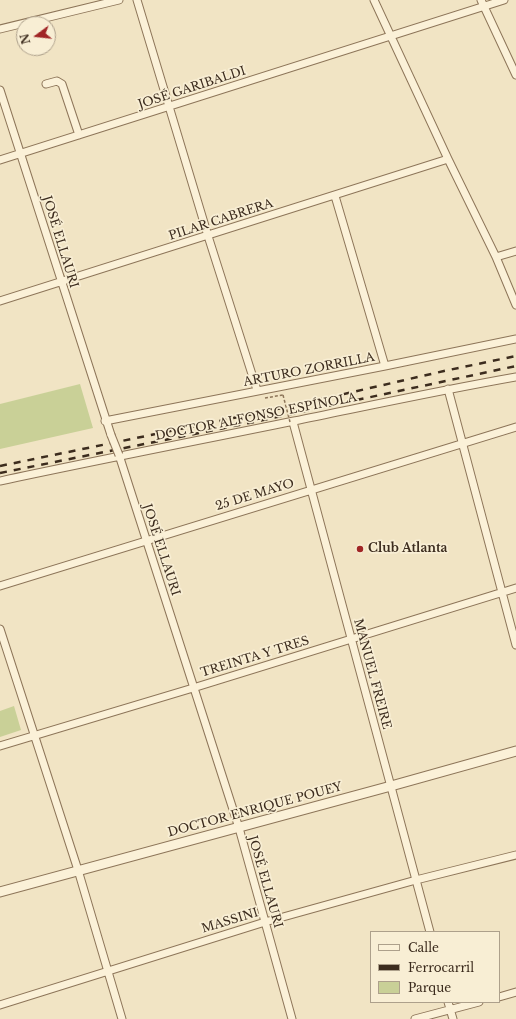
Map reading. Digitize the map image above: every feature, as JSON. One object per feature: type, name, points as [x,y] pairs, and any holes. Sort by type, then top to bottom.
[{"type":"street","points":[[0,29],[119,0]]},
{"type":"street","points":[[137,0],[208,236],[257,390]]},
{"type":"street","points":[[374,0],[448,160],[496,257],[516,305]]},
{"type":"street","name":"JOSÉ GARIBALDI","points":[[0,160],[390,36],[483,3],[504,0]]},
{"type":"street","points":[[483,3],[516,75]]},
{"type":"street","points":[[46,84],[58,81],[62,84],[79,135]]},
{"type":"street","name":"JOSÉ ELLAURI","points":[[0,90],[105,421],[119,455],[238,828],[292,1019]]},
{"type":"street","name":"PILAR CABRERA","points":[[0,301],[448,160]]},
{"type":"street","points":[[335,196],[386,366]]},
{"type":"street","points":[[496,257],[516,251]]},
{"type":"street","name":"ARTURO ZORRILLA","points":[[105,421],[516,339]]},
{"type":"street","name":"DOCTOR ALFONSO ESPÍNOLA","points":[[0,481],[119,455],[291,422],[448,389],[516,377]]},
{"type":"street","points":[[448,389],[516,645]]},
{"type":"street","name":"MANUEL FREIRE","points":[[291,422],[352,639],[430,931]]},
{"type":"street","name":"25 DE MAYO","points":[[0,586],[516,427]]},
{"type":"street","name":"TREINTA Y TRES","points":[[0,746],[516,588]]},
{"type":"street","points":[[0,629],[78,870],[122,1019]]},
{"type":"street","name":"DOCTOR ENRIQUE POUEY","points":[[0,892],[238,828],[516,750]]},
{"type":"street","name":"MASSINI","points":[[0,1005],[265,922],[416,880],[516,855]]},
{"type":"street","points":[[500,997],[516,992]]},
{"type":"street","points":[[448,1003],[453,1019]]},
{"type":"street","points":[[415,1019],[475,1003]]},
{"type":"path","points":[[283,395],[291,422]]},
{"type":"green space","points":[[80,384],[93,428],[0,449],[0,404]]},
{"type":"green space","points":[[14,706],[21,730],[0,737],[0,711]]},
{"type":"railway","points":[[0,466],[292,406],[516,356]]},
{"type":"railway","points":[[0,473],[249,423],[516,366]]},
{"type":"place","name":"Club Atlanta","points":[[360,549]]}]
